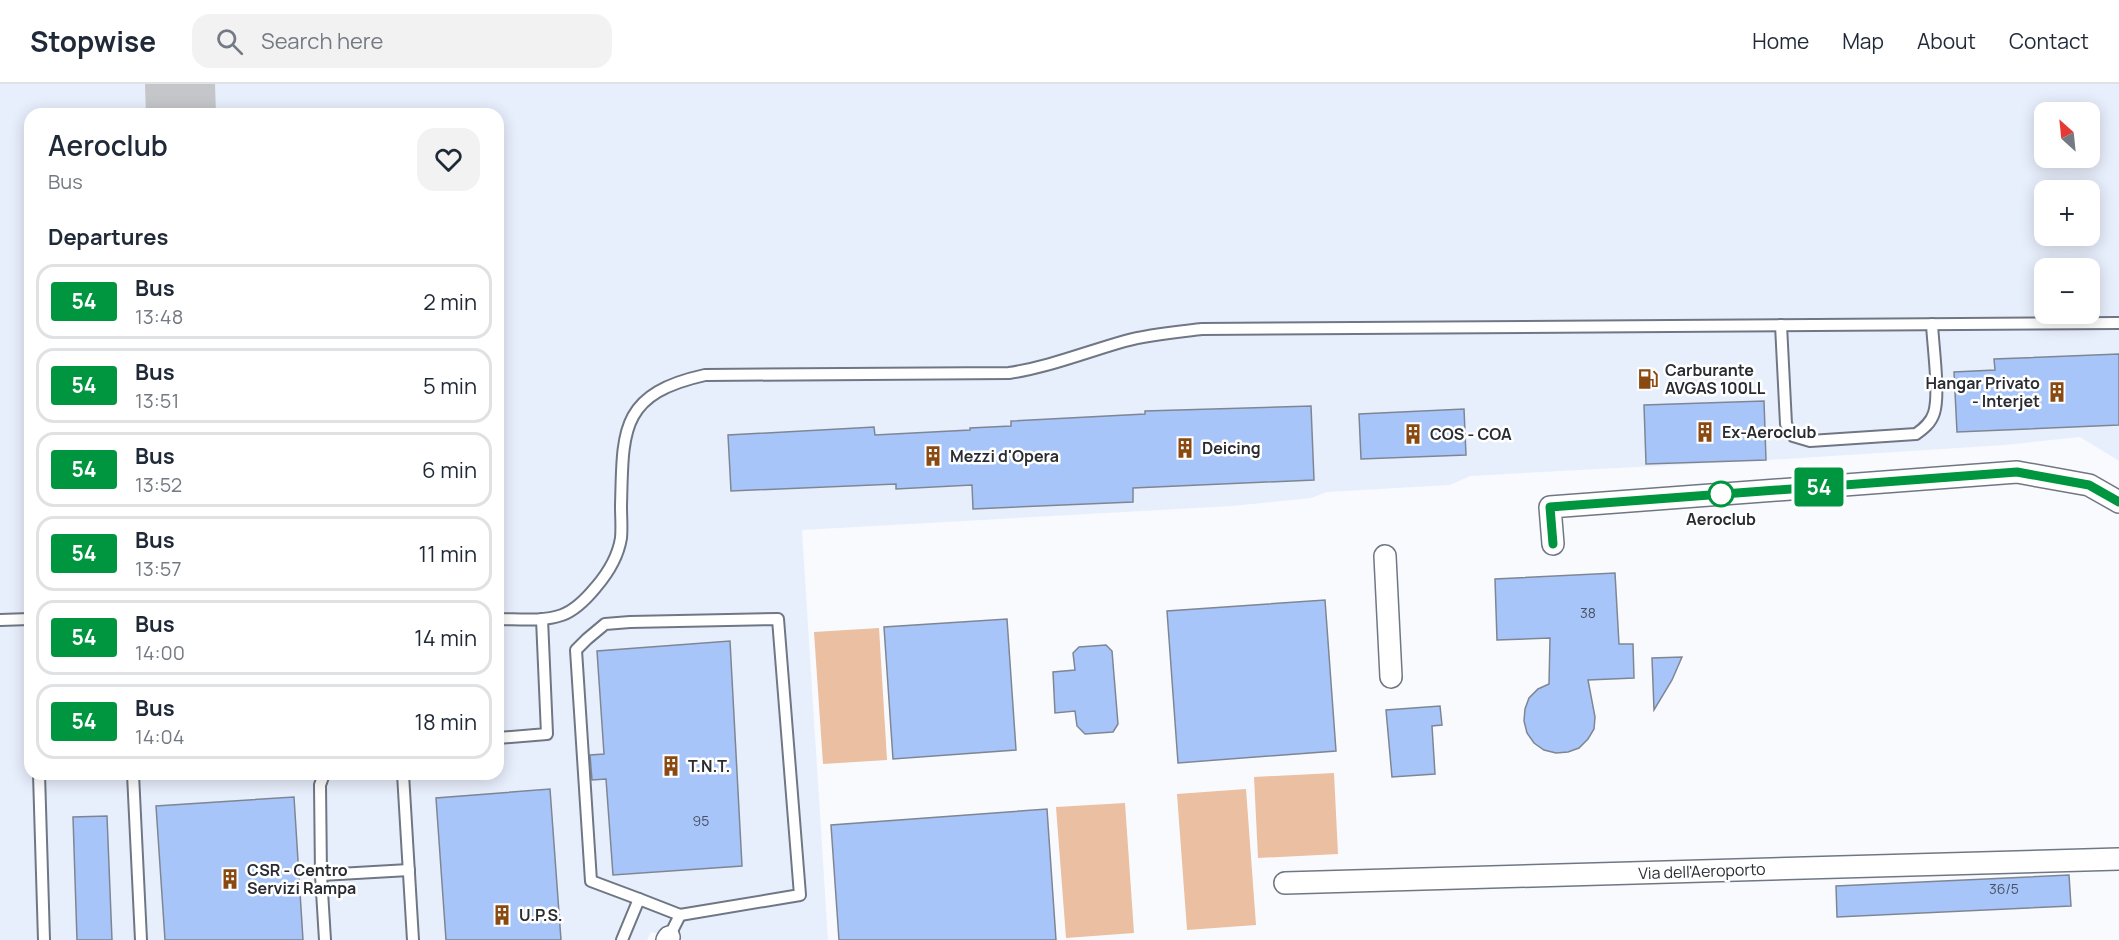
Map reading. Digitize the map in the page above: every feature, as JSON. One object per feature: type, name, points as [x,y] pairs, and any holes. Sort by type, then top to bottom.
[{"type":"street","points":[[1553,544],[1550,507],[2017,472],[2089,485],[2119,502]]},
{"type":"street","points":[[1385,556],[1391,677]]},
{"type":"street","name":"Via dell'Aeroporto","points":[[1285,883],[2119,859]]},
{"type":"lane","points":[[504,619],[542,619],[562,615],[586,600],[613,564],[621,539],[622,454],[625,432],[631,418],[653,394],[680,381],[705,375],[1009,373],[1033,369],[1128,340],[1202,329],[2119,322]]},
{"type":"lane","points":[[1781,325],[1786,423],[1793,436],[1810,441],[1916,434],[1925,428],[1933,415],[1936,400],[1932,324]]},
{"type":"lane","points":[[0,620],[24,619]]},
{"type":"lane","points":[[504,738],[547,734],[542,619]]},
{"type":"lane","points":[[778,619],[800,896],[680,915],[591,881],[576,650],[605,624],[778,619]]},
{"type":"lane","points":[[39,780],[44,940]]},
{"type":"lane","points":[[133,780],[141,940]]},
{"type":"lane","points":[[322,780],[321,875],[325,940]]},
{"type":"lane","points":[[403,780],[413,940]]},
{"type":"lane","points":[[321,875],[409,870]]},
{"type":"lane","points":[[622,940],[639,898]]},
{"type":"lane","points":[[668,938],[680,915]]},
{"type":"lane","points":[[44,923],[52,940]]},
{"type":"shaded area","points":[[0,84],[2119,84],[2119,461],[2080,437],[2005,445],[1470,476],[1450,485],[1327,492],[1311,498],[1232,506],[802,530],[828,940],[677,940],[651,932],[647,940],[0,940]]},
{"type":"shaded area","points":[[879,628],[887,760],[823,764],[814,632]]},
{"type":"shaded area","points":[[1334,773],[1338,854],[1258,858],[1254,777]]},
{"type":"shaded area","points":[[1246,789],[1256,925],[1187,930],[1177,794]]},
{"type":"shaded area","points":[[1125,803],[1134,933],[1066,938],[1056,807]]},
{"type":"building","name":"Hangar Privato - Interjet","points":[[2119,354],[2119,425],[1957,432],[1954,372],[1995,370],[1994,359]]},
{"type":"building","name":"Ex-Aeroclub","points":[[1764,401],[1766,460],[1646,464],[1644,405]]},
{"type":"building","points":[[1311,406],[1314,480],[1133,488],[1133,502],[973,509],[972,485],[896,489],[896,484],[731,491],[728,435],[874,427],[875,435],[970,430],[970,428],[1011,426],[1011,421],[1145,414],[1145,411]]},
{"type":"building","name":"COS - COA","points":[[1464,409],[1466,455],[1361,459],[1359,414]]},
{"type":"building","points":[[1615,573],[1619,644],[1633,644],[1634,678],[1588,680],[1595,717],[1594,729],[1588,739],[1579,748],[1568,752],[1556,753],[1544,750],[1534,743],[1527,733],[1524,721],[1529,698],[1538,689],[1549,684],[1550,638],[1497,640],[1495,579]]},
{"type":"building","points":[[1325,600],[1336,751],[1178,763],[1167,611]]},
{"type":"building","points":[[1007,619],[1016,750],[893,759],[884,627]]},
{"type":"building","name":"T.N.T.","points":[[730,641],[742,866],[613,875],[606,779],[592,780],[590,755],[604,754],[597,651]]},
{"type":"building","points":[[1106,645],[1112,651],[1118,724],[1113,732],[1085,734],[1077,726],[1075,711],[1055,713],[1053,672],[1075,670],[1073,653],[1079,647]]},
{"type":"building","points":[[1682,657],[1672,680],[1654,710],[1652,658]]},
{"type":"building","points":[[1440,706],[1442,725],[1432,726],[1435,774],[1392,777],[1386,710]]},
{"type":"building","points":[[550,789],[561,940],[446,940],[436,798]]},
{"type":"building","name":"CSR - Centro Servizi Rampa","points":[[294,797],[303,940],[165,940],[156,806]]},
{"type":"building","points":[[1047,809],[1056,940],[839,940],[831,825]]},
{"type":"building","points":[[107,816],[112,940],[77,940],[73,817]]},
{"type":"building","points":[[2069,875],[2071,906],[1837,917],[1836,886]]},
{"type":"taxiway","points":[[180,84],[181,108]]},
{"type":"bus line","name":"54","points":[[1553,544],[1550,507],[1678,497],[2017,472],[2089,485],[2119,502]]},
{"type":"place","name":"Carburante AVGAS 100LL","points":[[1648,379]]},
{"type":"place","name":"Hangar Privato - Interjet","points":[[2057,392]]},
{"type":"place","name":"Ex-Aeroclub","points":[[1705,432]]},
{"type":"place","name":"COS - COA","points":[[1413,434]]},
{"type":"place","name":"Deicing","points":[[1185,448]]},
{"type":"place","name":"Mezzi d'Opera","points":[[933,456]]},
{"type":"place","name":"Aeroclub","points":[[1721,494]]},
{"type":"place","name":"T.N.T.","points":[[671,766]]},
{"type":"place","name":"CSR - Centro Servizi Rampa","points":[[230,879]]},
{"type":"place","name":"U.P.S.","points":[[502,915]]}]
